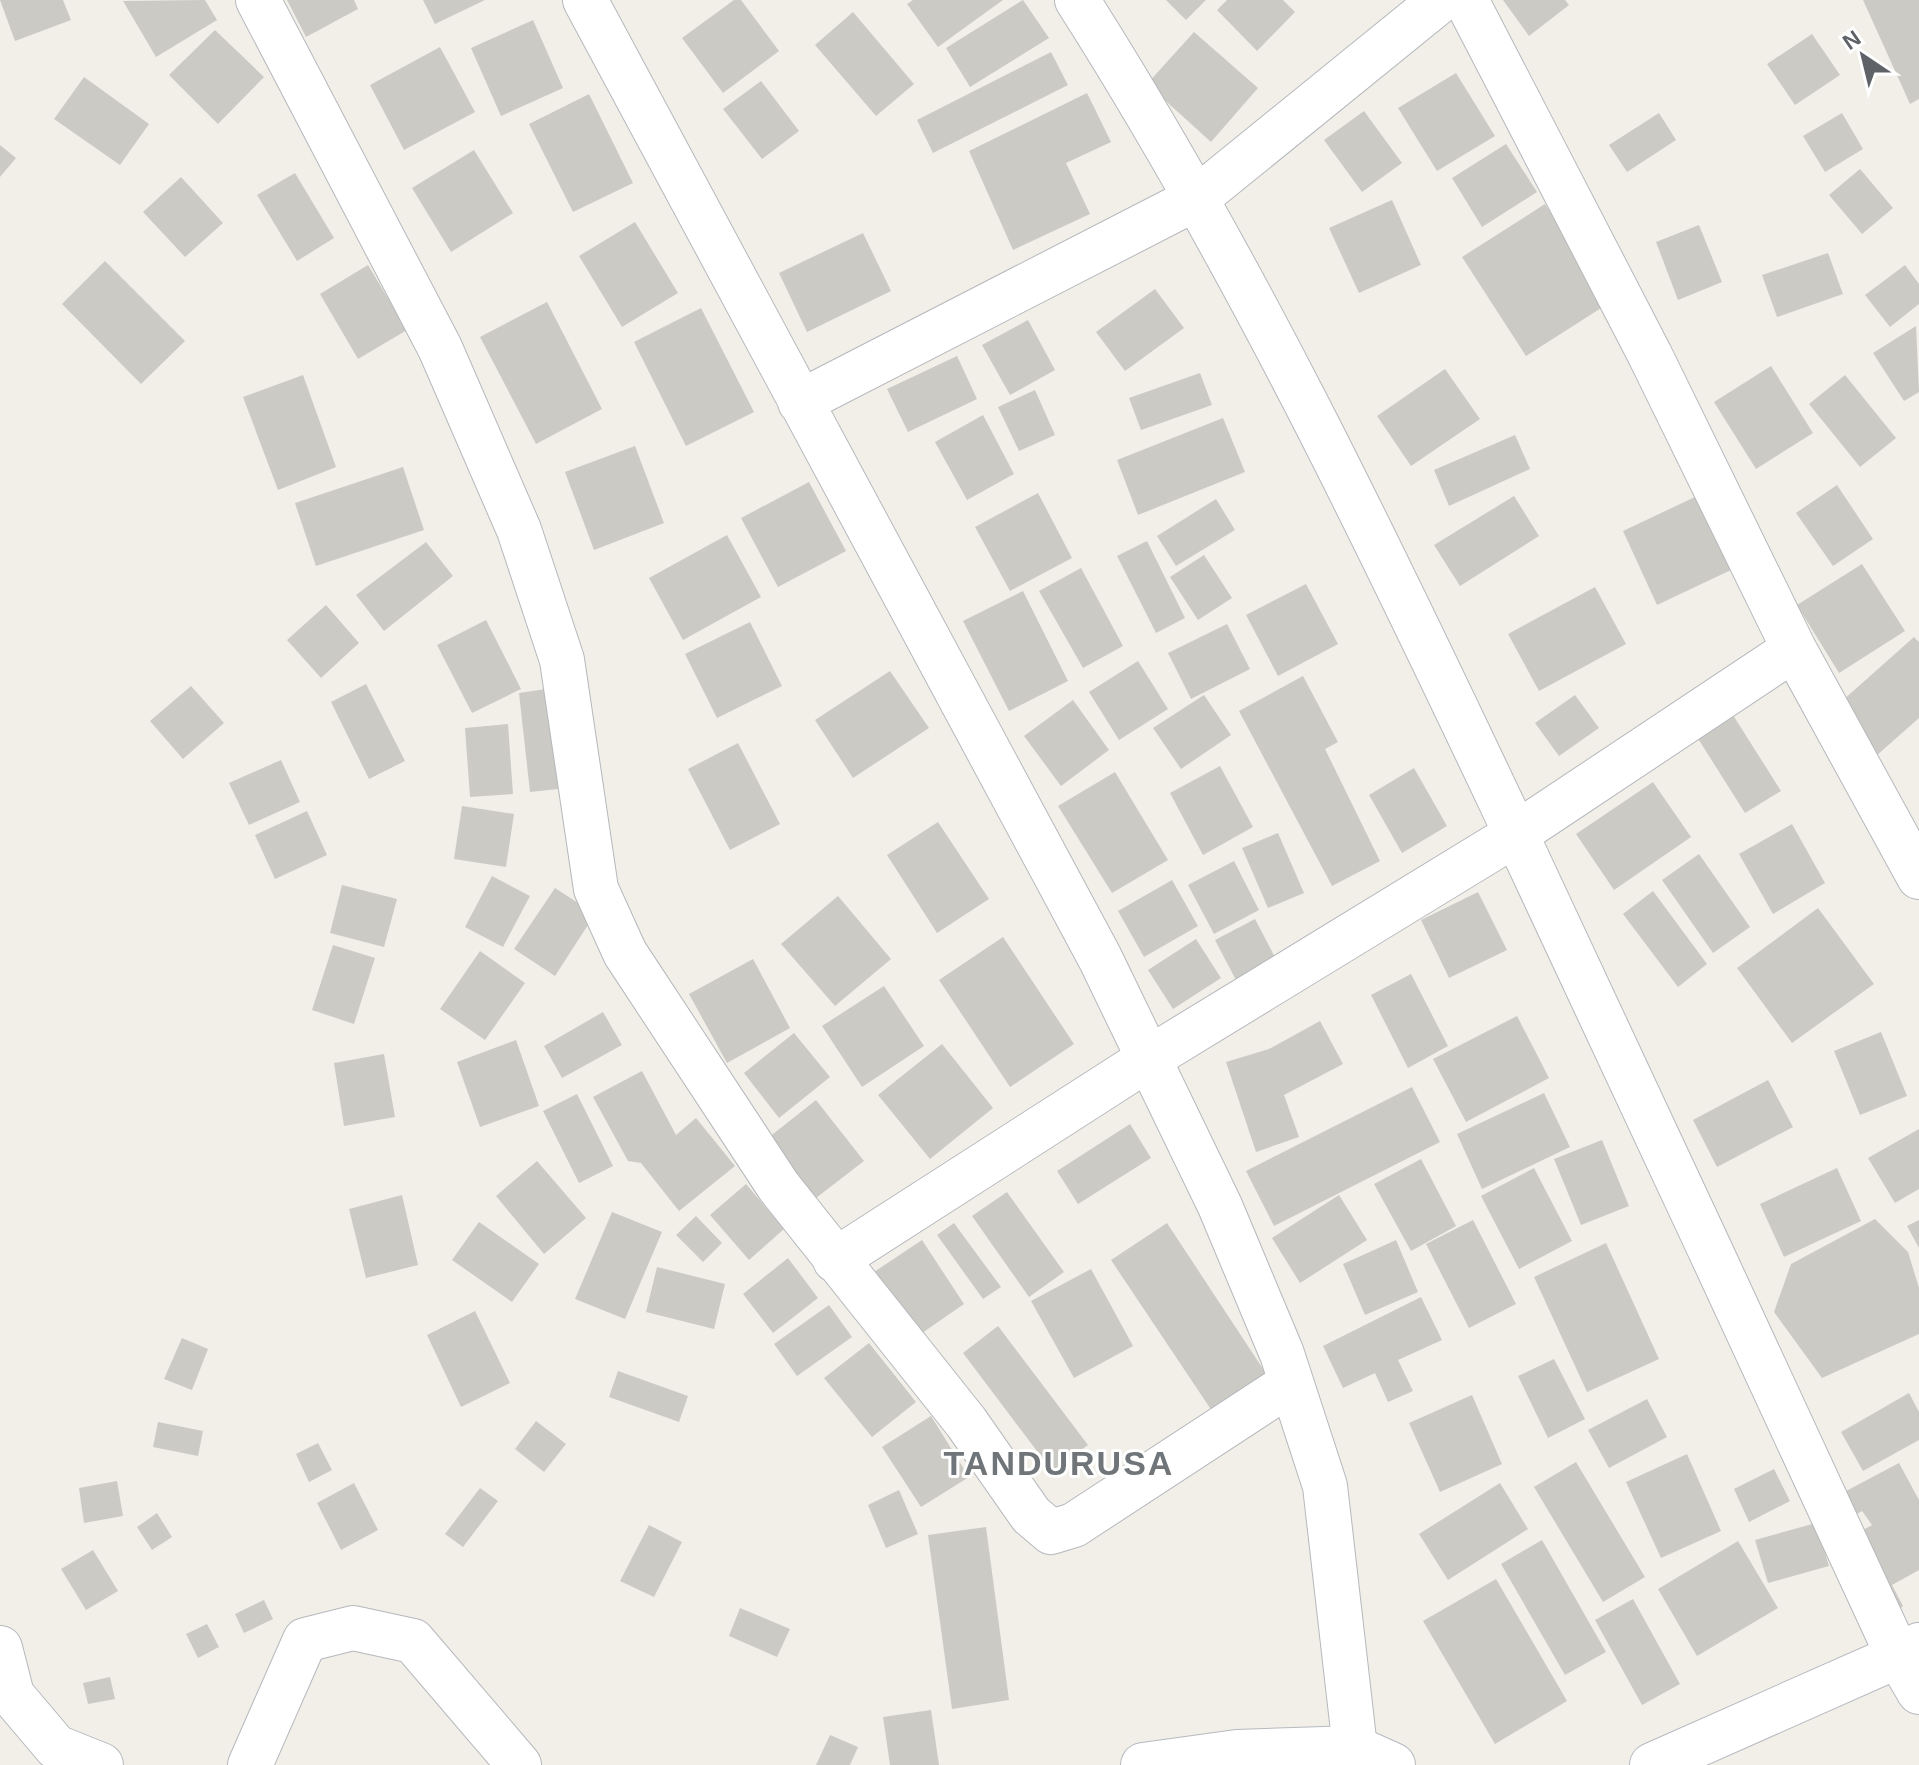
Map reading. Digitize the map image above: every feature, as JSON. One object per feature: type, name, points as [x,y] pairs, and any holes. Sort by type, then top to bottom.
[{"type":"street","points":[[258,0],[440,348],[524,542],[562,660],[596,889],[607,918],[625,953],[779,1187],[966,1422],[1031,1515],[1051,1532],[1074,1525],[1291,1383]]},
{"type":"street","points":[[585,0],[1100,958],[1220,1206],[1282,1354],[1325,1486],[1374,1756],[1237,1752],[1143,1765]]},
{"type":"street","points":[[1077,0],[1197,198],[1317,422],[1583,972],[1912,1665],[1652,1765]]},
{"type":"street","points":[[800,402],[1197,198],[1441,0]]},
{"type":"street","points":[[1466,0],[1650,355],[1794,649],[1919,877]]},
{"type":"street","points":[[835,1260],[1148,1059],[1516,834],[1794,649]]},
{"type":"street","points":[[250,1765],[305,1640],[353,1628],[413,1641],[519,1765]]},
{"type":"street","points":[[0,1648],[12,1695],[56,1747],[101,1765]]},
{"type":"building","points":[[0,0],[63,0],[71,20],[15,41]]},
{"type":"building","points":[[205,0],[217,20],[156,57],[123,1]]},
{"type":"building","points":[[287,0],[354,0],[358,9],[306,37]]},
{"type":"building","points":[[423,0],[485,0],[435,24]]},
{"type":"building","points":[[734,0],[741,0],[779,51],[723,93],[682,38]]},
{"type":"building","points":[[913,0],[1003,0],[938,47],[907,4]]},
{"type":"building","points":[[1023,0],[1049,38],[970,87],[946,48]]},
{"type":"building","points":[[1166,0],[1206,0],[1186,20]]},
{"type":"building","points":[[1227,0],[1283,0],[1295,12],[1257,51],[1217,10]]},
{"type":"building","points":[[1503,0],[1565,0],[1569,5],[1529,36]]},
{"type":"building","points":[[1863,0],[1919,0],[1919,99],[1910,104]]},
{"type":"building","points":[[853,12],[914,84],[876,116],[815,45]]},
{"type":"building","points":[[533,20],[563,88],[501,116],[471,48]]},
{"type":"building","points":[[215,30],[264,77],[218,124],[169,75]]},
{"type":"building","points":[[1194,32],[1258,88],[1211,142],[1147,84]]},
{"type":"building","points":[[1812,34],[1840,75],[1795,105],[1767,64]]},
{"type":"building","points":[[440,47],[475,112],[404,150],[370,85]]},
{"type":"building","points":[[1051,52],[1068,85],[933,153],[917,120]]},
{"type":"building","points":[[1456,73],[1495,136],[1437,171],[1398,108]]},
{"type":"building","points":[[84,77],[149,124],[120,165],[54,119]]},
{"type":"building","points":[[761,81],[799,131],[762,159],[723,109]]},
{"type":"building","points":[[1087,93],[1111,142],[1066,163],[1090,214],[1013,250],[969,151]]},
{"type":"building","points":[[589,94],[633,183],[573,212],[529,124]]},
{"type":"building","points":[[1364,111],[1402,163],[1362,192],[1324,140]]},
{"type":"building","points":[[1659,113],[1676,140],[1627,172],[1609,145]]},
{"type":"building","points":[[1842,113],[1863,149],[1825,172],[1803,136]]},
{"type":"building","points":[[1506,144],[1537,192],[1482,227],[1452,178]]},
{"type":"building","points":[[0,145],[16,158],[0,177]]},
{"type":"building","points":[[474,150],[513,213],[451,252],[412,188]]},
{"type":"building","points":[[1860,169],[1893,208],[1862,234],[1829,195]]},
{"type":"building","points":[[295,173],[334,238],[297,261],[257,195]]},
{"type":"building","points":[[181,177],[223,223],[185,257],[143,212]]},
{"type":"building","points":[[1392,200],[1421,265],[1359,293],[1329,228]]},
{"type":"building","points":[[1545,204],[1609,303],[1526,356],[1462,257]]},
{"type":"building","points":[[635,222],[678,293],[622,327],[579,256]]},
{"type":"building","points":[[1699,225],[1722,282],[1678,300],[1656,242]]},
{"type":"building","points":[[863,233],[891,291],[807,332],[779,273]]},
{"type":"building","points":[[1828,253],[1843,294],[1777,317],[1762,275]]},
{"type":"building","points":[[105,261],[185,341],[141,384],[62,304]]},
{"type":"building","points":[[368,265],[407,330],[358,359],[320,294]]},
{"type":"building","points":[[1905,265],[1919,284],[1919,304],[1890,327],[1865,295]]},
{"type":"building","points":[[1155,289],[1184,328],[1125,371],[1096,332]]},
{"type":"building","points":[[547,302],[602,409],[536,444],[480,337]]},
{"type":"building","points":[[701,308],[754,412],[686,446],[634,342]]},
{"type":"building","points":[[1028,320],[1055,370],[1010,395],[982,345]]},
{"type":"building","points":[[1916,326],[1919,392],[1904,401],[1873,353]]},
{"type":"building","points":[[957,356],[977,399],[908,432],[887,389]]},
{"type":"building","points":[[1771,366],[1813,433],[1756,469],[1714,402]]},
{"type":"building","points":[[1445,369],[1480,419],[1411,466],[1377,416]]},
{"type":"building","points":[[1200,373],[1212,405],[1141,430],[1129,398]]},
{"type":"building","points":[[303,375],[336,467],[278,490],[243,397]]},
{"type":"building","points":[[1845,375],[1896,438],[1860,467],[1809,404]]},
{"type":"building","points":[[1035,390],[1055,435],[1019,451],[998,407]]},
{"type":"building","points":[[983,415],[1014,474],[967,500],[935,442]]},
{"type":"building","points":[[1223,418],[1245,472],[1138,515],[1117,460]]},
{"type":"building","points":[[1515,435],[1530,469],[1449,506],[1434,470]]},
{"type":"building","points":[[635,446],[664,523],[594,550],[565,472]]},
{"type":"building","points":[[403,467],[424,530],[316,566],[295,503]]},
{"type":"building","points":[[809,482],[846,551],[778,587],[741,518]]},
{"type":"building","points":[[1837,485],[1873,539],[1833,566],[1796,513]]},
{"type":"building","points":[[1038,493],[1072,558],[1010,591],[975,527]]},
{"type":"building","points":[[1514,496],[1539,536],[1460,586],[1434,545]]},
{"type":"building","points":[[1697,496],[1731,570],[1657,605],[1623,531]]},
{"type":"building","points":[[1216,499],[1235,530],[1176,566],[1157,536]]},
{"type":"building","points":[[727,535],[761,597],[683,640],[649,578]]},
{"type":"building","points":[[1147,541],[1185,618],[1156,633],[1117,556]]},
{"type":"building","points":[[426,542],[453,576],[384,631],[356,595]]},
{"type":"building","points":[[1204,555],[1232,598],[1198,620],[1170,577]]},
{"type":"building","points":[[1862,564],[1905,631],[1839,673],[1797,605]]},
{"type":"building","points":[[1081,568],[1123,646],[1083,668],[1039,591]]},
{"type":"building","points":[[1306,584],[1338,644],[1278,676],[1246,615]]},
{"type":"building","points":[[1595,587],[1626,644],[1539,691],[1508,634]]},
{"type":"building","points":[[1023,591],[1068,681],[1009,711],[963,621]]},
{"type":"building","points":[[326,605],[359,643],[321,678],[287,640]]},
{"type":"building","points":[[486,620],[521,689],[472,713],[437,645]]},
{"type":"building","points":[[750,622],[782,686],[717,718],[685,654]]},
{"type":"building","points":[[1227,624],[1250,669],[1191,699],[1168,653]]},
{"type":"building","points":[[1914,637],[1919,642],[1919,718],[1876,756],[1833,709]]},
{"type":"building","points":[[1138,661],[1168,709],[1119,740],[1089,692]]},
{"type":"building","points":[[890,671],[929,728],[853,778],[815,720]]},
{"type":"building","points":[[1303,676],[1338,742],[1325,749],[1380,861],[1332,886],[1239,711]]},
{"type":"building","points":[[366,684],[405,761],[369,779],[331,702]]},
{"type":"building","points":[[191,686],[224,723],[183,759],[150,721]]},
{"type":"building","points":[[546,689],[558,789],[530,792],[519,693]]},
{"type":"building","points":[[1204,695],[1231,735],[1181,769],[1153,728]]},
{"type":"building","points":[[1575,695],[1599,728],[1559,756],[1535,723]]},
{"type":"building","points":[[1073,700],[1109,750],[1061,786],[1024,736]]},
{"type":"building","points":[[1733,715],[1781,791],[1745,813],[1697,737]]},
{"type":"building","points":[[508,724],[513,794],[470,797],[465,728]]},
{"type":"building","points":[[738,743],[780,824],[730,850],[688,769]]},
{"type":"building","points":[[281,760],[300,802],[249,825],[229,783]]},
{"type":"building","points":[[1220,766],[1253,827],[1203,855],[1170,793]]},
{"type":"building","points":[[1414,768],[1447,826],[1402,853],[1369,795]]},
{"type":"building","points":[[1115,772],[1168,860],[1112,893],[1058,806]]},
{"type":"building","points":[[1653,782],[1691,837],[1614,890],[1576,834]]},
{"type":"building","points":[[462,806],[514,814],[506,867],[454,859]]},
{"type":"building","points":[[307,811],[327,855],[275,879],[255,835]]},
{"type":"building","points":[[938,822],[989,899],[937,933],[887,855]]},
{"type":"building","points":[[1792,824],[1825,883],[1773,914],[1739,854]]},
{"type":"building","points":[[1278,833],[1304,893],[1268,908],[1242,848]]},
{"type":"building","points":[[1699,854],[1750,927],[1713,953],[1662,880]]},
{"type":"building","points":[[1234,861],[1259,910],[1214,934],[1188,885]]},
{"type":"building","points":[[492,876],[530,896],[503,947],[465,927]]},
{"type":"building","points":[[1172,880],[1198,926],[1144,957],[1118,911]]},
{"type":"building","points":[[342,885],[397,899],[384,947],[330,933]]},
{"type":"building","points":[[555,888],[595,914],[555,976],[514,949]]},
{"type":"building","points":[[1653,891],[1707,964],[1678,987],[1623,914]]},
{"type":"building","points":[[1478,892],[1507,950],[1449,978],[1421,920]]},
{"type":"building","points":[[838,896],[891,959],[835,1006],[781,944]]},
{"type":"building","points":[[1818,908],[1874,984],[1792,1043],[1737,968]]},
{"type":"building","points":[[1255,919],[1277,961],[1237,982],[1215,940]]},
{"type":"building","points":[[1003,937],[1074,1044],[1010,1087],[939,980]]},
{"type":"building","points":[[1196,939],[1221,978],[1173,1009],[1148,970]]},
{"type":"building","points":[[333,945],[375,958],[354,1024],[312,1010]]},
{"type":"building","points":[[480,951],[525,983],[485,1040],[440,1009]]},
{"type":"building","points":[[753,959],[790,1028],[727,1063],[689,994]]},
{"type":"building","points":[[1411,974],[1448,1046],[1408,1068],[1371,995]]},
{"type":"building","points":[[884,986],[924,1046],[862,1087],[822,1026]]},
{"type":"building","points":[[603,1012],[622,1045],[562,1078],[544,1046]]},
{"type":"building","points":[[1517,1016],[1549,1078],[1466,1122],[1433,1059]]},
{"type":"building","points":[[1320,1021],[1343,1064],[1284,1095],[1299,1137],[1256,1152],[1226,1062],[1269,1049]]},
{"type":"building","points":[[1881,1032],[1907,1096],[1860,1115],[1834,1051]]},
{"type":"building","points":[[794,1033],[830,1077],[779,1118],[744,1073]]},
{"type":"building","points":[[516,1040],[539,1106],[480,1127],[457,1062]]},
{"type":"building","points":[[942,1044],[993,1108],[930,1159],[878,1095]]},
{"type":"building","points":[[384,1054],[395,1117],[344,1126],[334,1063]]},
{"type":"building","points":[[642,1071],[676,1135],[696,1118],[735,1166],[679,1211],[641,1163],[628,1161],[593,1097]]},
{"type":"building","points":[[1768,1080],[1793,1127],[1717,1167],[1693,1120]]},
{"type":"building","points":[[1412,1087],[1440,1142],[1274,1226],[1246,1171]]},
{"type":"building","points":[[1544,1093],[1570,1147],[1482,1189],[1457,1134]]},
{"type":"building","points":[[577,1094],[613,1166],[579,1183],[543,1111]]},
{"type":"building","points":[[816,1100],[864,1161],[816,1198],[768,1138]]},
{"type":"building","points":[[1130,1124],[1151,1158],[1078,1204],[1057,1171]]},
{"type":"building","points":[[1919,1129],[1919,1189],[1895,1203],[1868,1158]]},
{"type":"building","points":[[1602,1140],[1629,1206],[1581,1225],[1554,1159]]},
{"type":"building","points":[[1421,1159],[1456,1226],[1411,1251],[1374,1184]]},
{"type":"building","points":[[537,1161],[586,1218],[544,1254],[496,1196]]},
{"type":"building","points":[[1534,1168],[1572,1241],[1519,1269],[1481,1196]]},
{"type":"building","points":[[1837,1168],[1861,1221],[1784,1257],[1760,1204]]},
{"type":"building","points":[[746,1184],[784,1229],[749,1260],[710,1215]]},
{"type":"building","points":[[1007,1192],[1064,1272],[1029,1297],[972,1216]]},
{"type":"building","points":[[402,1195],[418,1265],[366,1278],[349,1209]]},
{"type":"building","points":[[1339,1195],[1367,1240],[1300,1283],[1272,1238]]},
{"type":"building","points":[[612,1212],[662,1232],[625,1319],[575,1299]]},
{"type":"building","points":[[696,1216],[722,1243],[703,1262],[676,1235]]},
{"type":"building","points":[[1875,1219],[1908,1252],[1919,1288],[1919,1334],[1822,1378],[1774,1312],[1791,1264]]},
{"type":"building","points":[[1473,1220],[1516,1304],[1469,1328],[1426,1244]]},
{"type":"building","points":[[1919,1220],[1919,1248],[1907,1226]]},
{"type":"building","points":[[479,1222],[539,1264],[512,1302],[452,1260]]},
{"type":"building","points":[[954,1223],[1001,1287],[983,1299],[937,1235]]},
{"type":"building","points":[[1167,1223],[1267,1375],[1212,1411],[1111,1260]]},
{"type":"building","points":[[922,1240],[964,1304],[912,1340],[868,1276]]},
{"type":"building","points":[[1396,1240],[1418,1292],[1365,1315],[1343,1264]]},
{"type":"building","points":[[1606,1243],[1659,1359],[1587,1392],[1534,1277]]},
{"type":"building","points":[[788,1258],[818,1298],[773,1333],[743,1294]]},
{"type":"building","points":[[657,1267],[725,1284],[714,1329],[646,1312]]},
{"type":"building","points":[[1091,1269],[1133,1346],[1074,1378],[1031,1301]]},
{"type":"building","points":[[1421,1297],[1442,1340],[1398,1360],[1413,1391],[1388,1402],[1375,1373],[1343,1388],[1323,1346]]},
{"type":"building","points":[[829,1305],[852,1337],[797,1376],[774,1344]]},
{"type":"building","points":[[475,1311],[510,1383],[461,1407],[427,1335]]},
{"type":"building","points":[[998,1326],[1088,1445],[1052,1471],[963,1353]]},
{"type":"building","points":[[182,1338],[208,1349],[192,1390],[164,1379]]},
{"type":"building","points":[[869,1343],[916,1402],[872,1437],[824,1378]]},
{"type":"building","points":[[1554,1359],[1585,1419],[1548,1438],[1518,1376]]},
{"type":"building","points":[[618,1371],[688,1396],[679,1422],[609,1397]]},
{"type":"building","points":[[1909,1393],[1919,1412],[1919,1440],[1863,1471],[1841,1432]]},
{"type":"building","points":[[1472,1395],[1502,1464],[1440,1492],[1409,1423]]},
{"type":"building","points":[[1647,1399],[1667,1437],[1609,1468],[1588,1430]]},
{"type":"building","points":[[931,1416],[969,1477],[921,1507],[882,1447]]},
{"type":"building","points":[[536,1421],[566,1444],[544,1472],[515,1449]]},
{"type":"building","points":[[158,1422],[203,1431],[198,1456],[153,1447]]},
{"type":"building","points":[[318,1443],[332,1470],[309,1482],[296,1454]]},
{"type":"building","points":[[1687,1454],[1721,1531],[1661,1558],[1626,1482]]},
{"type":"building","points":[[1576,1462],[1645,1577],[1603,1602],[1534,1487]]},
{"type":"building","points":[[1899,1463],[1919,1500],[1919,1570],[1892,1585],[1903,1606],[1896,1613],[1852,1536],[1872,1525],[1862,1511],[1847,1520],[1833,1498]]},
{"type":"building","points":[[1774,1469],[1790,1501],[1749,1522],[1734,1489]]},
{"type":"building","points":[[117,1481],[123,1516],[84,1523],[79,1488]]},
{"type":"building","points":[[354,1483],[378,1530],[341,1550],[317,1503]]},
{"type":"building","points":[[1500,1483],[1528,1529],[1448,1580],[1419,1534]]},
{"type":"building","points":[[480,1488],[498,1501],[463,1547],[445,1534]]},
{"type":"building","points":[[899,1490],[918,1534],[886,1548],[868,1505]]},
{"type":"building","points":[[157,1513],[172,1537],[152,1550],[137,1527]]},
{"type":"building","points":[[1816,1523],[1829,1566],[1768,1583],[1755,1540]]},
{"type":"building","points":[[649,1525],[682,1542],[654,1597],[620,1581]]},
{"type":"building","points":[[986,1527],[1009,1700],[952,1709],[928,1535]]},
{"type":"building","points":[[1542,1540],[1606,1652],[1565,1675],[1501,1564]]},
{"type":"building","points":[[1738,1541],[1778,1608],[1697,1656],[1658,1589]]},
{"type":"building","points":[[93,1550],[118,1591],[86,1610],[61,1569]]},
{"type":"building","points":[[1496,1579],[1567,1701],[1495,1744],[1423,1621]]},
{"type":"building","points":[[1633,1599],[1680,1684],[1642,1705],[1595,1620]]},
{"type":"building","points":[[264,1600],[273,1619],[244,1633],[235,1614]]},
{"type":"building","points":[[740,1608],[790,1629],[777,1657],[729,1636]]},
{"type":"building","points":[[207,1624],[219,1647],[198,1658],[186,1634]]},
{"type":"building","points":[[110,1677],[115,1699],[88,1704],[83,1683]]},
{"type":"building","points":[[931,1710],[939,1765],[890,1765],[883,1717]]},
{"type":"building","points":[[830,1735],[858,1747],[850,1765],[816,1765]]},
{"type":"district","name":"TANDURUSA","points":[[1059,1463]]}]
